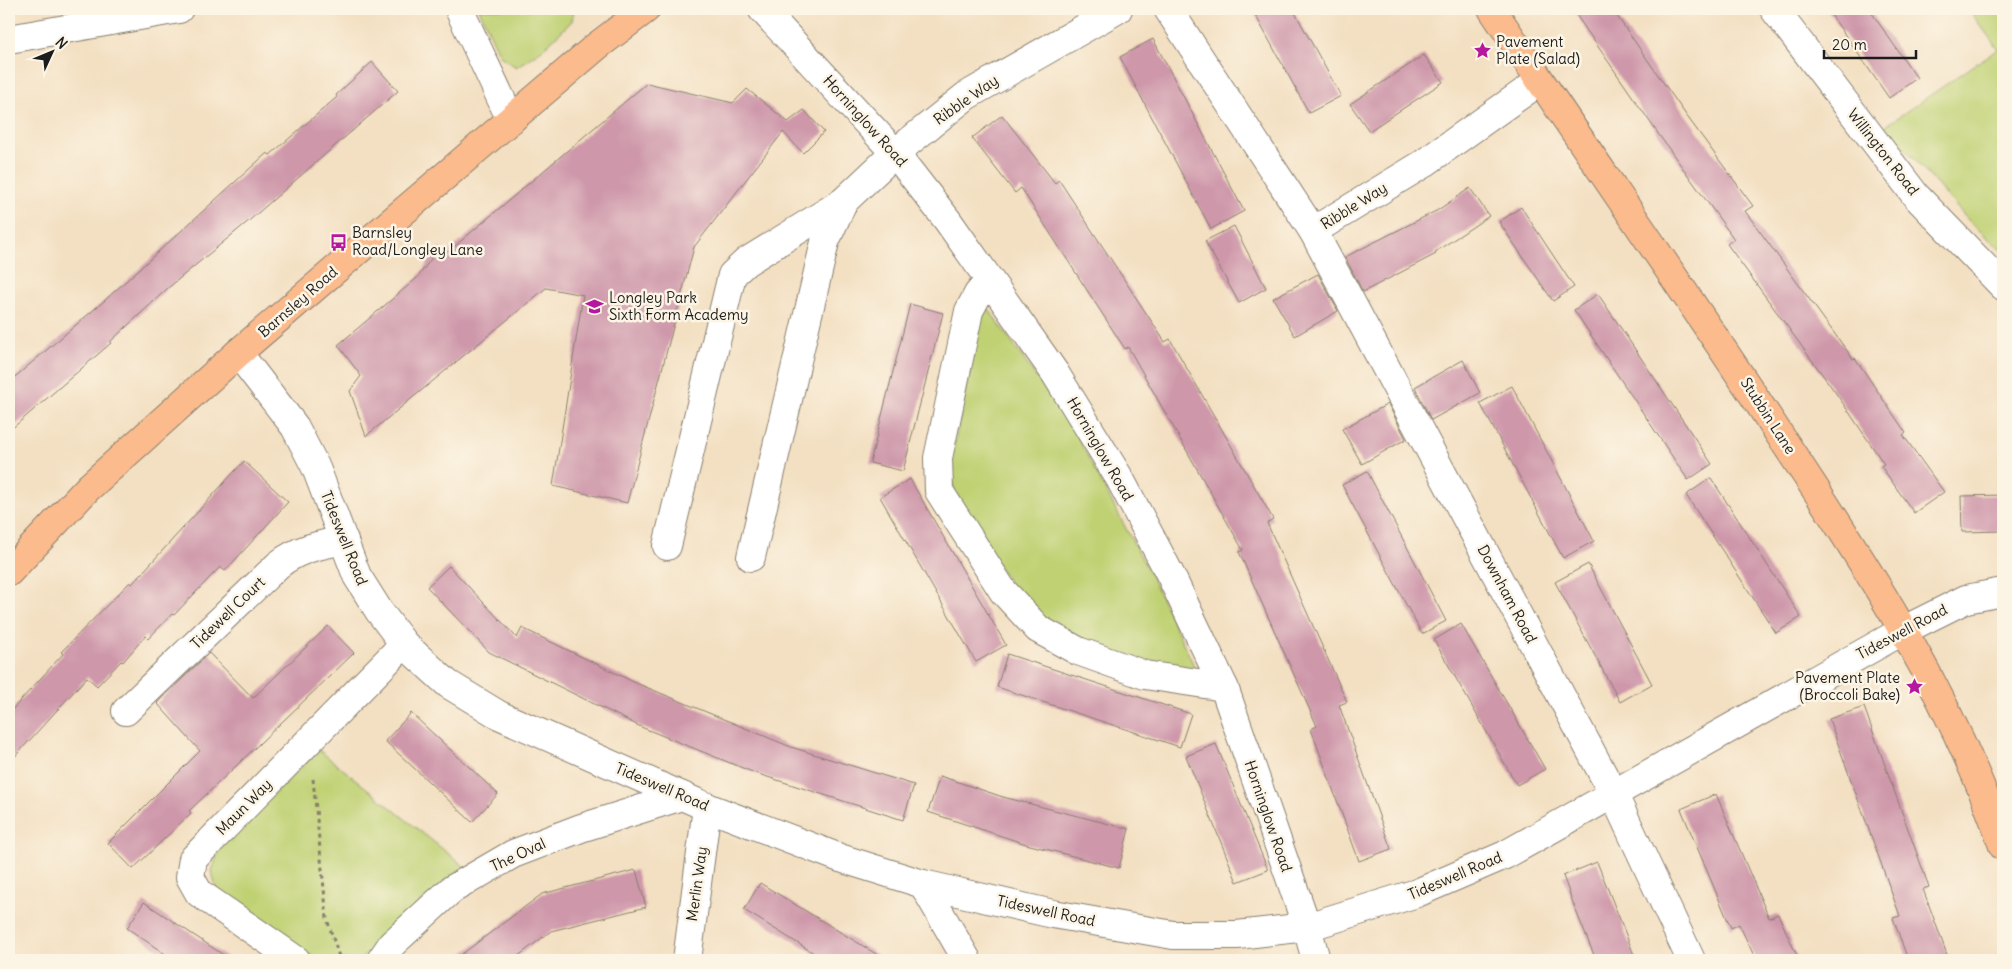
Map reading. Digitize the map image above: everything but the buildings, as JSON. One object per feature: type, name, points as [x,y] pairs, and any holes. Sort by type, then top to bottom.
[{"type":"main road","name":"Stubbin Lane","points":[[1492,9],[1540,82],[1705,320],[1840,527],[1904,630],[1948,711],[2003,846]]},
{"type":"main road","name":"Barnsley Road","points":[[9,572],[88,488],[238,353],[641,10]]},
{"type":"street","points":[[9,39],[180,9]]},
{"type":"street","points":[[459,9],[511,120]]},
{"type":"street","name":"Horninglow Road","points":[[762,9],[895,153],[948,221],[1055,373],[1120,479],[1171,576],[1224,687],[1307,928],[1316,960]]},
{"type":"street","name":"Ribble Way","points":[[843,202],[895,153],[966,96],[1118,9]]},
{"type":"street","name":"Ribble Way","points":[[1168,9],[1313,231],[1423,164],[1540,82]]},
{"type":"street","name":"Willington Road","points":[[1774,9],[1916,196],[2003,286]]},
{"type":"street","points":[[667,546],[732,275],[746,262],[843,202]]},
{"type":"street","points":[[750,557],[824,242],[843,202]]},
{"type":"street","name":"Downham Road","points":[[1313,231],[1613,794],[1691,960]]},
{"type":"street","points":[[989,281],[978,294],[969,312],[938,458],[939,491],[1003,591],[1038,629],[1078,651],[1145,675],[1224,687]]},
{"type":"street","name":"Tideswell Road","points":[[238,353],[295,427],[316,468],[357,576],[379,611],[404,644],[448,684],[499,715],[708,807],[840,858],[923,884],[1053,914],[1173,935],[1237,935],[1307,928],[1417,894],[1505,855],[1904,630],[1966,599],[2003,592]]},
{"type":"street","name":"Tidewell Court","points":[[126,711],[278,565],[291,555],[312,546],[344,540]]},
{"type":"street","name":"Maun Way","points":[[296,960],[199,892],[190,876],[193,859],[404,644]]},
{"type":"street","name":"The Oval","points":[[381,960],[392,944],[451,890],[513,854],[581,828],[682,796]]},
{"type":"street","name":"Merlin Way","points":[[686,960],[708,807]]},
{"type":"street","points":[[923,884],[967,960]]},
{"type":"path","points":[[309,741],[327,919],[340,960]]},
{"type":"green space","points":[[479,9],[574,9],[572,21],[542,50],[516,67],[500,56]]},
{"type":"green space","points":[[1968,9],[2003,9],[2003,252],[1968,220],[1885,126],[1998,49]]},
{"type":"green space","points":[[984,303],[1073,429],[1148,570],[1198,674],[1115,655],[1049,623],[1014,592],[955,492],[949,470]]},
{"type":"green space","points":[[319,750],[465,867],[406,914],[360,960],[318,960],[216,890],[212,871],[220,846]]},
{"type":"place","name":"Pavement Plate (Salad)","points":[[1482,51]]},
{"type":"place","name":"Barnsley Road/Longley Lane","points":[[338,242]]},
{"type":"place","name":"Longley Park Sixth Form Academy","points":[[595,307]]},
{"type":"place","name":"Pavement Plate (Broccoli Bake)","points":[[1914,687]]}]
